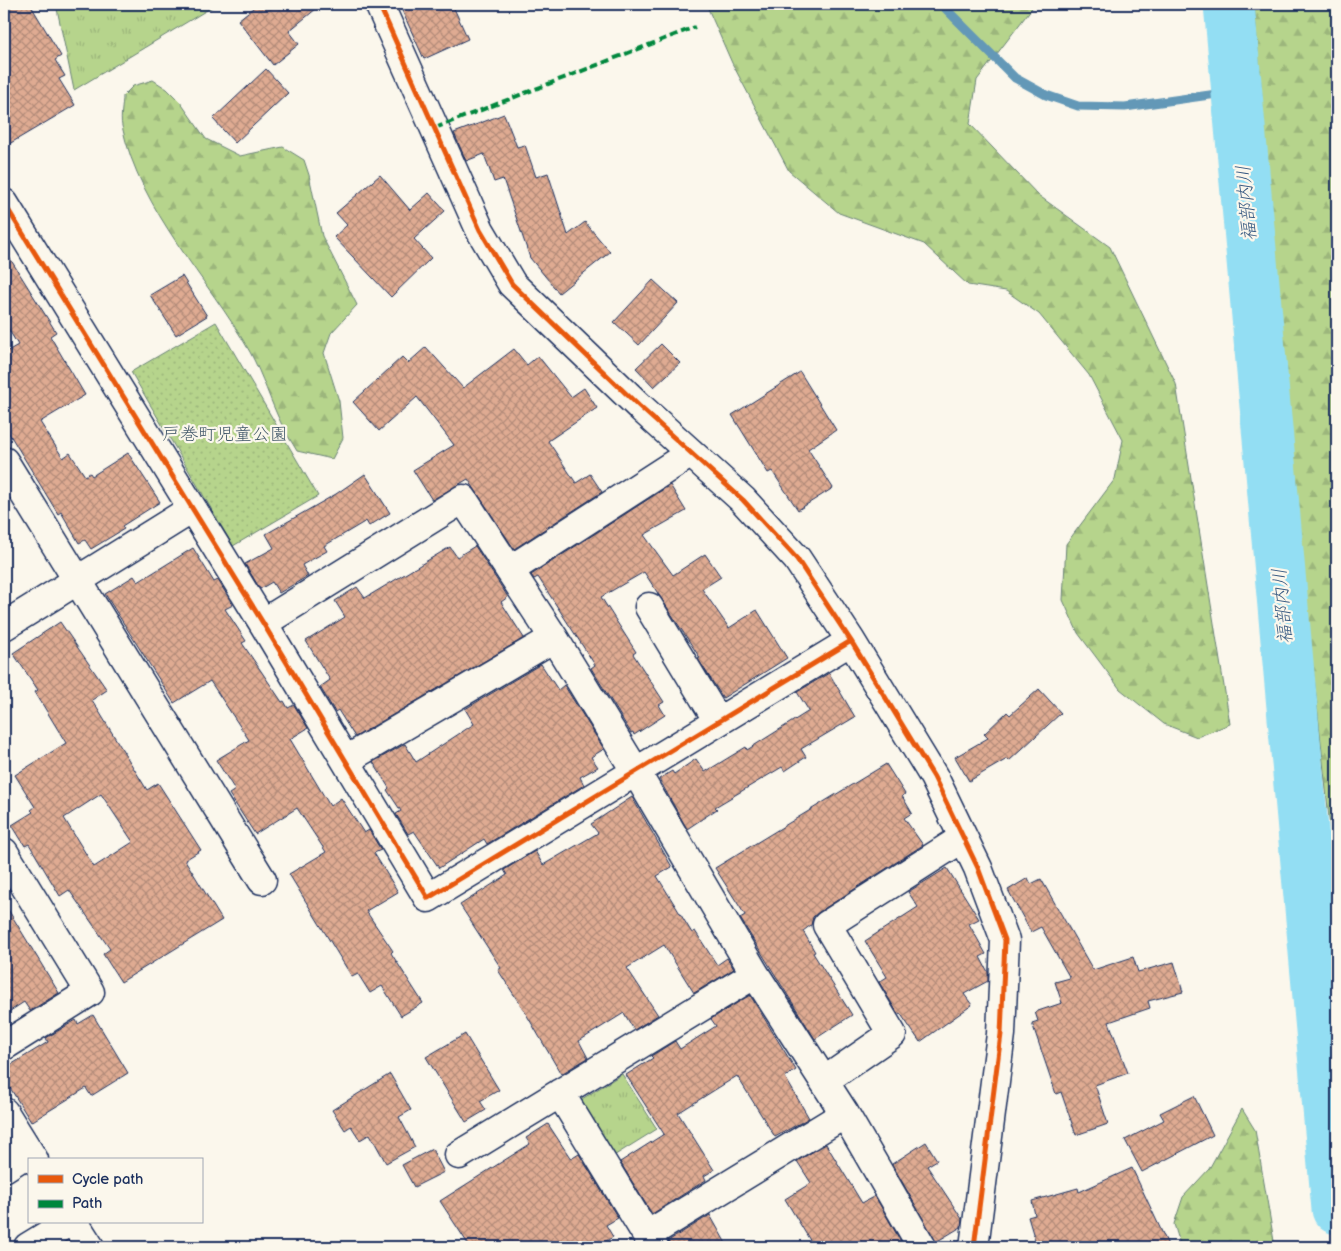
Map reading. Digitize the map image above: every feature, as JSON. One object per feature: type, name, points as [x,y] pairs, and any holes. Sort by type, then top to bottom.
[{"type":"street","points":[[378,4],[480,230],[512,284],[639,406],[743,500],[798,559],[851,641],[934,777],[978,868],[1005,940],[1002,1034],[974,1247]]},
{"type":"street","points":[[4,203],[263,623],[428,898],[851,641]]},
{"type":"street","points":[[510,570],[691,453]]},
{"type":"street","points":[[4,461],[262,880]]},
{"type":"street","points":[[263,623],[463,498],[554,638],[636,772],[754,974],[845,1114],[922,1247]]},
{"type":"street","points":[[4,626],[192,509]]},
{"type":"street","points":[[649,607],[718,721]]},
{"type":"street","points":[[346,760],[554,638]]},
{"type":"street","points":[[824,1081],[892,1034],[827,925],[963,838]]},
{"type":"street","points":[[4,852],[90,992],[4,1046]]},
{"type":"street","points":[[459,1155],[754,974]]},
{"type":"street","points":[[560,1093],[650,1241],[845,1114]]},
{"type":"street","points":[[4,1112],[32,1156],[4,1168]]},
{"type":"street","points":[[28,1247],[65,1224]]},
{"type":"street","points":[[75,1224],[90,1247]]},
{"type":"green space","points":[[56,4],[217,4],[74,90]]},
{"type":"green space","points":[[706,4],[1035,4],[977,80],[970,124],[1038,195],[1110,247],[1176,384],[1230,724],[1197,737],[1164,724],[1120,689],[1078,633],[1063,600],[1066,544],[1115,479],[1123,440],[1089,375],[1039,314],[1006,291],[968,285],[924,244],[839,213],[789,171],[732,63]]},
{"type":"green space","points":[[1254,4],[1337,4],[1337,893],[1302,564]]},
{"type":"green space","points":[[153,80],[167,89],[180,102],[206,139],[240,156],[283,147],[304,160],[322,236],[357,305],[331,333],[324,353],[339,401],[343,438],[332,459],[297,451],[285,432],[250,352],[159,215],[144,187],[131,157],[122,126],[121,115],[123,96],[133,86]]},
{"type":"green space","name":"戸巻町児童公園","points":[[216,322],[318,496],[233,546],[131,372]]},
{"type":"green space","points":[[622,1074],[657,1129],[612,1157],[577,1102]]},
{"type":"green space","points":[[1242,1109],[1255,1130],[1275,1247],[1181,1247],[1174,1224],[1183,1197],[1209,1169]]},
{"type":"building","points":[[4,4],[30,4],[61,56],[55,60],[65,76],[59,79],[75,105],[4,147]]},
{"type":"building","points":[[258,4],[322,4],[289,31],[299,44],[273,65],[238,20]]},
{"type":"building","points":[[399,4],[452,4],[468,39],[424,59]]},
{"type":"building","points":[[266,69],[288,93],[235,143],[213,119]]},
{"type":"building","points":[[504,114],[517,147],[525,145],[536,177],[548,173],[568,235],[585,222],[610,252],[559,293],[530,258],[503,179],[494,182],[484,154],[466,161],[454,133]]},
{"type":"building","points":[[380,175],[410,210],[429,193],[445,211],[414,239],[431,258],[391,297],[334,237],[347,225],[336,213]]},
{"type":"building","points":[[4,249],[56,332],[50,336],[85,395],[40,422],[63,458],[70,453],[85,476],[90,473],[92,476],[128,453],[160,502],[122,526],[124,529],[91,549],[85,540],[79,543],[61,512],[58,514],[4,425],[4,353],[18,345],[4,322]]},
{"type":"building","points":[[182,276],[207,316],[176,335],[150,295]]},
{"type":"building","points":[[653,280],[678,303],[639,345],[614,322]]},
{"type":"building","points":[[661,344],[680,363],[654,387],[636,368]]},
{"type":"building","points":[[426,347],[463,388],[514,349],[527,365],[538,356],[571,397],[584,388],[597,408],[548,441],[576,483],[590,474],[602,492],[514,549],[468,479],[432,500],[413,470],[454,445],[417,397],[379,431],[353,402],[402,357],[408,363]]},
{"type":"building","points":[[800,372],[836,430],[808,449],[833,488],[798,510],[772,471],[768,473],[732,415]]},
{"type":"building","points":[[365,474],[390,513],[369,526],[366,521],[324,546],[327,551],[302,565],[308,576],[279,593],[272,582],[260,589],[245,564],[274,548],[266,534],[336,494]]},
{"type":"building","points":[[670,485],[686,511],[644,535],[673,575],[705,554],[721,577],[702,589],[729,628],[757,610],[787,658],[723,698],[698,659],[700,658],[644,572],[601,597],[636,652],[633,654],[664,702],[659,705],[665,715],[634,735],[591,668],[595,665],[538,577],[534,579],[531,575]]},
{"type":"building","points":[[475,546],[508,597],[501,602],[524,638],[355,737],[338,710],[335,712],[320,687],[330,680],[306,641],[345,617],[335,601],[357,587],[365,598],[450,547],[457,557]]},
{"type":"building","points":[[193,548],[214,582],[218,580],[233,605],[225,609],[246,641],[242,643],[282,702],[284,701],[288,708],[294,705],[308,728],[290,739],[330,806],[341,798],[364,833],[369,830],[381,850],[374,853],[398,892],[366,911],[393,951],[391,953],[423,1003],[401,1016],[382,986],[370,993],[358,974],[352,977],[289,874],[326,852],[297,808],[255,834],[229,794],[235,790],[216,760],[249,740],[210,681],[174,703],[105,594],[134,576],[138,582]]},
{"type":"building","points":[[60,622],[107,690],[92,700],[147,790],[158,783],[201,850],[185,860],[222,920],[121,982],[103,954],[110,949],[69,890],[60,896],[29,844],[25,846],[12,825],[33,812],[31,810],[35,807],[15,775],[66,743],[35,692],[38,690],[13,653]],"holes":[[[101,794],[133,842],[94,867],[64,818]]]},
{"type":"building","points":[[541,664],[558,690],[564,685],[604,749],[591,757],[598,767],[580,777],[584,785],[487,844],[484,839],[439,868],[414,831],[408,834],[396,814],[401,811],[387,790],[389,788],[373,762],[405,744],[416,762],[474,724],[465,709]]},
{"type":"building","points":[[829,673],[855,717],[801,749],[806,757],[785,771],[782,767],[715,807],[717,809],[687,829],[659,779],[672,771],[674,774],[696,759],[705,772],[746,747],[747,750],[809,711],[797,692]]},
{"type":"building","points":[[1039,689],[1061,713],[1009,761],[1007,759],[969,781],[955,757],[988,738],[984,734],[1007,712],[1010,715]]},
{"type":"building","points":[[886,764],[905,794],[902,796],[912,813],[904,818],[923,845],[819,912],[813,917],[811,925],[803,931],[815,952],[813,953],[852,1015],[815,1039],[740,918],[745,915],[715,868]]},
{"type":"building","points":[[632,797],[672,867],[657,876],[692,933],[695,931],[717,965],[727,958],[734,969],[694,993],[664,945],[627,968],[658,1015],[634,1030],[624,1013],[579,1041],[588,1058],[561,1074],[498,970],[501,968],[460,905],[507,875],[504,870],[535,851],[543,865],[598,833],[591,824]]},
{"type":"building","points":[[947,868],[979,919],[969,924],[986,954],[980,957],[988,972],[988,981],[964,994],[972,1005],[920,1042],[900,1013],[898,1014],[879,982],[887,977],[865,941],[918,907],[908,892]]},
{"type":"building","points":[[1028,878],[1031,884],[1041,879],[1093,970],[1133,957],[1138,972],[1174,962],[1183,992],[1148,1001],[1150,1008],[1109,1022],[1128,1073],[1095,1085],[1108,1124],[1076,1135],[1061,1092],[1056,1094],[1032,1023],[1038,1021],[1035,1012],[1062,1003],[1055,982],[1070,978],[1041,927],[1031,932],[1008,890]]},
{"type":"building","points":[[4,903],[59,993],[30,1011],[24,1002],[4,1015]]},
{"type":"building","points":[[750,995],[796,1070],[785,1077],[809,1118],[775,1137],[737,1076],[678,1113],[714,1170],[704,1176],[706,1180],[652,1214],[620,1162],[664,1134],[626,1075],[675,1041],[680,1049],[716,1026],[711,1019]]},
{"type":"building","points":[[93,1015],[128,1073],[91,1096],[86,1088],[31,1122],[4,1078],[4,1069],[48,1042],[46,1038],[76,1020],[78,1024]]},
{"type":"building","points":[[465,1034],[499,1090],[480,1101],[486,1110],[466,1122],[426,1057]]},
{"type":"building","points":[[390,1074],[411,1110],[399,1117],[415,1147],[386,1163],[370,1134],[360,1140],[351,1126],[345,1130],[332,1110]]},
{"type":"building","points":[[1194,1096],[1213,1135],[1142,1172],[1125,1140],[1164,1120],[1160,1113]]},
{"type":"building","points":[[548,1124],[571,1159],[579,1154],[618,1218],[606,1225],[613,1237],[596,1247],[470,1247],[440,1201],[530,1144],[526,1138]]},
{"type":"building","points":[[926,1142],[937,1160],[927,1166],[962,1219],[961,1227],[936,1242],[892,1164]]},
{"type":"building","points":[[826,1144],[862,1203],[875,1196],[904,1247],[814,1247],[785,1199],[811,1183],[797,1161]]},
{"type":"building","points":[[432,1149],[444,1172],[414,1187],[402,1165]]},
{"type":"building","points":[[1132,1168],[1169,1247],[1037,1247],[1028,1217],[1035,1215],[1032,1201],[1078,1188],[1079,1192]]},
{"type":"building","points":[[710,1215],[728,1247],[672,1247],[668,1241]]},
{"type":"waterway","points":[[941,4],[1015,78],[1046,95],[1078,106],[1125,107],[1238,91]]},
{"type":"waterway","name":"福部内川","points":[[1229,4],[1337,1209]]},
{"type":"marked path","points":[[435,128],[695,27]]},
{"type":"cycle path","points":[[379,4],[480,230],[512,284],[639,406],[743,500],[797,559],[851,641],[934,777],[978,868],[1005,940],[1001,1034],[974,1247]]},
{"type":"cycle path","points":[[4,203],[263,623],[428,898],[851,641]]}]
